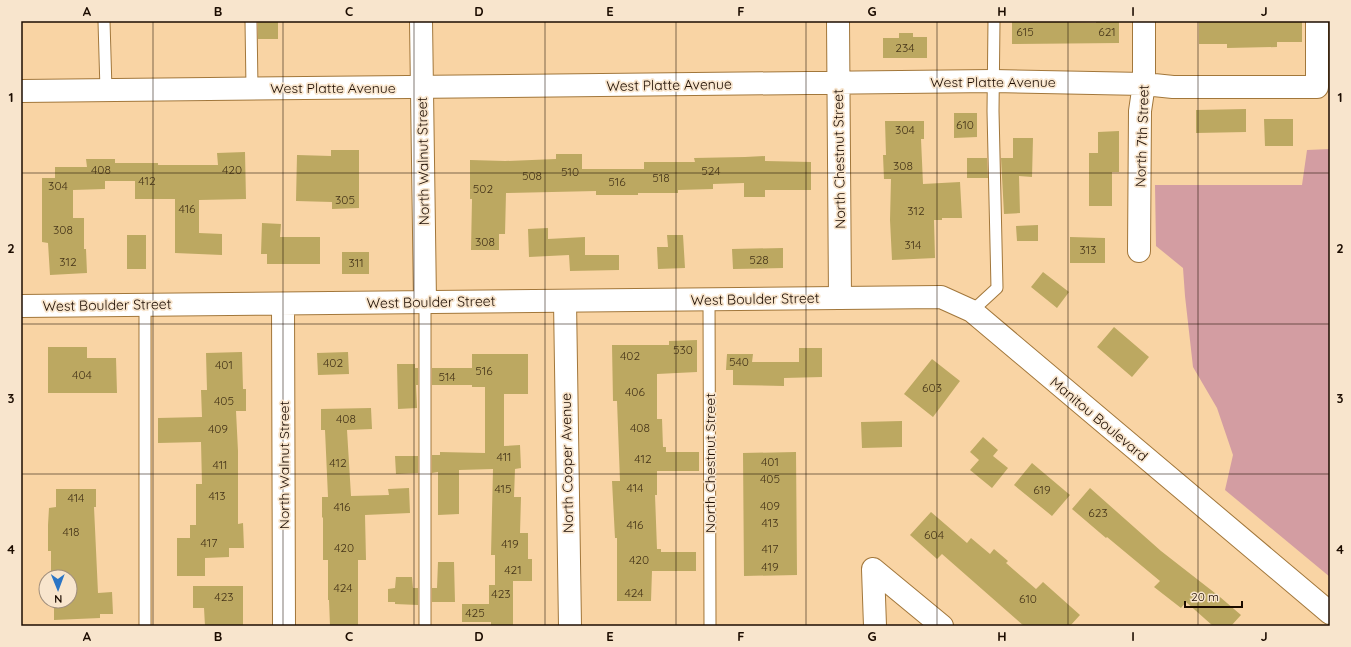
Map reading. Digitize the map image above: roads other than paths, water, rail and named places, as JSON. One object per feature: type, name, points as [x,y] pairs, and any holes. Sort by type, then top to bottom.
[{"type":"street","name":"North Walnut Street","points":[[421,21],[425,301]]},
{"type":"street","name":"North Chestnut Street","points":[[838,21],[840,298]]},
{"type":"street","name":"North 7th Street","points":[[1138,251],[1140,111],[1144,84],[1144,21]]},
{"type":"street","name":"West Platte Avenue","points":[[21,91],[838,84],[993,81],[1144,84],[1173,88],[1317,87],[1317,21]]},
{"type":"street","name":"Manitou Boulevard","points":[[840,298],[941,297],[972,311],[1330,613]]},
{"type":"street","name":"West Boulder Street","points":[[21,306],[840,298]]},
{"type":"street","name":"North Cooper Avenue","points":[[565,301],[570,626]]},
{"type":"street","name":"North Walnut Street","points":[[283,304],[284,626]]},
{"type":"street","points":[[875,626],[874,569],[942,626]]},
{"type":"lane","points":[[104,21],[106,90]]},
{"type":"lane","points":[[251,21],[252,88]]},
{"type":"lane","points":[[972,311],[997,288],[993,81],[994,21]]},
{"type":"lane","name":"North Chestnut Street","points":[[709,299],[710,626]]},
{"type":"lane","points":[[425,301],[425,626]]},
{"type":"lane","points":[[145,305],[145,626]]}]
